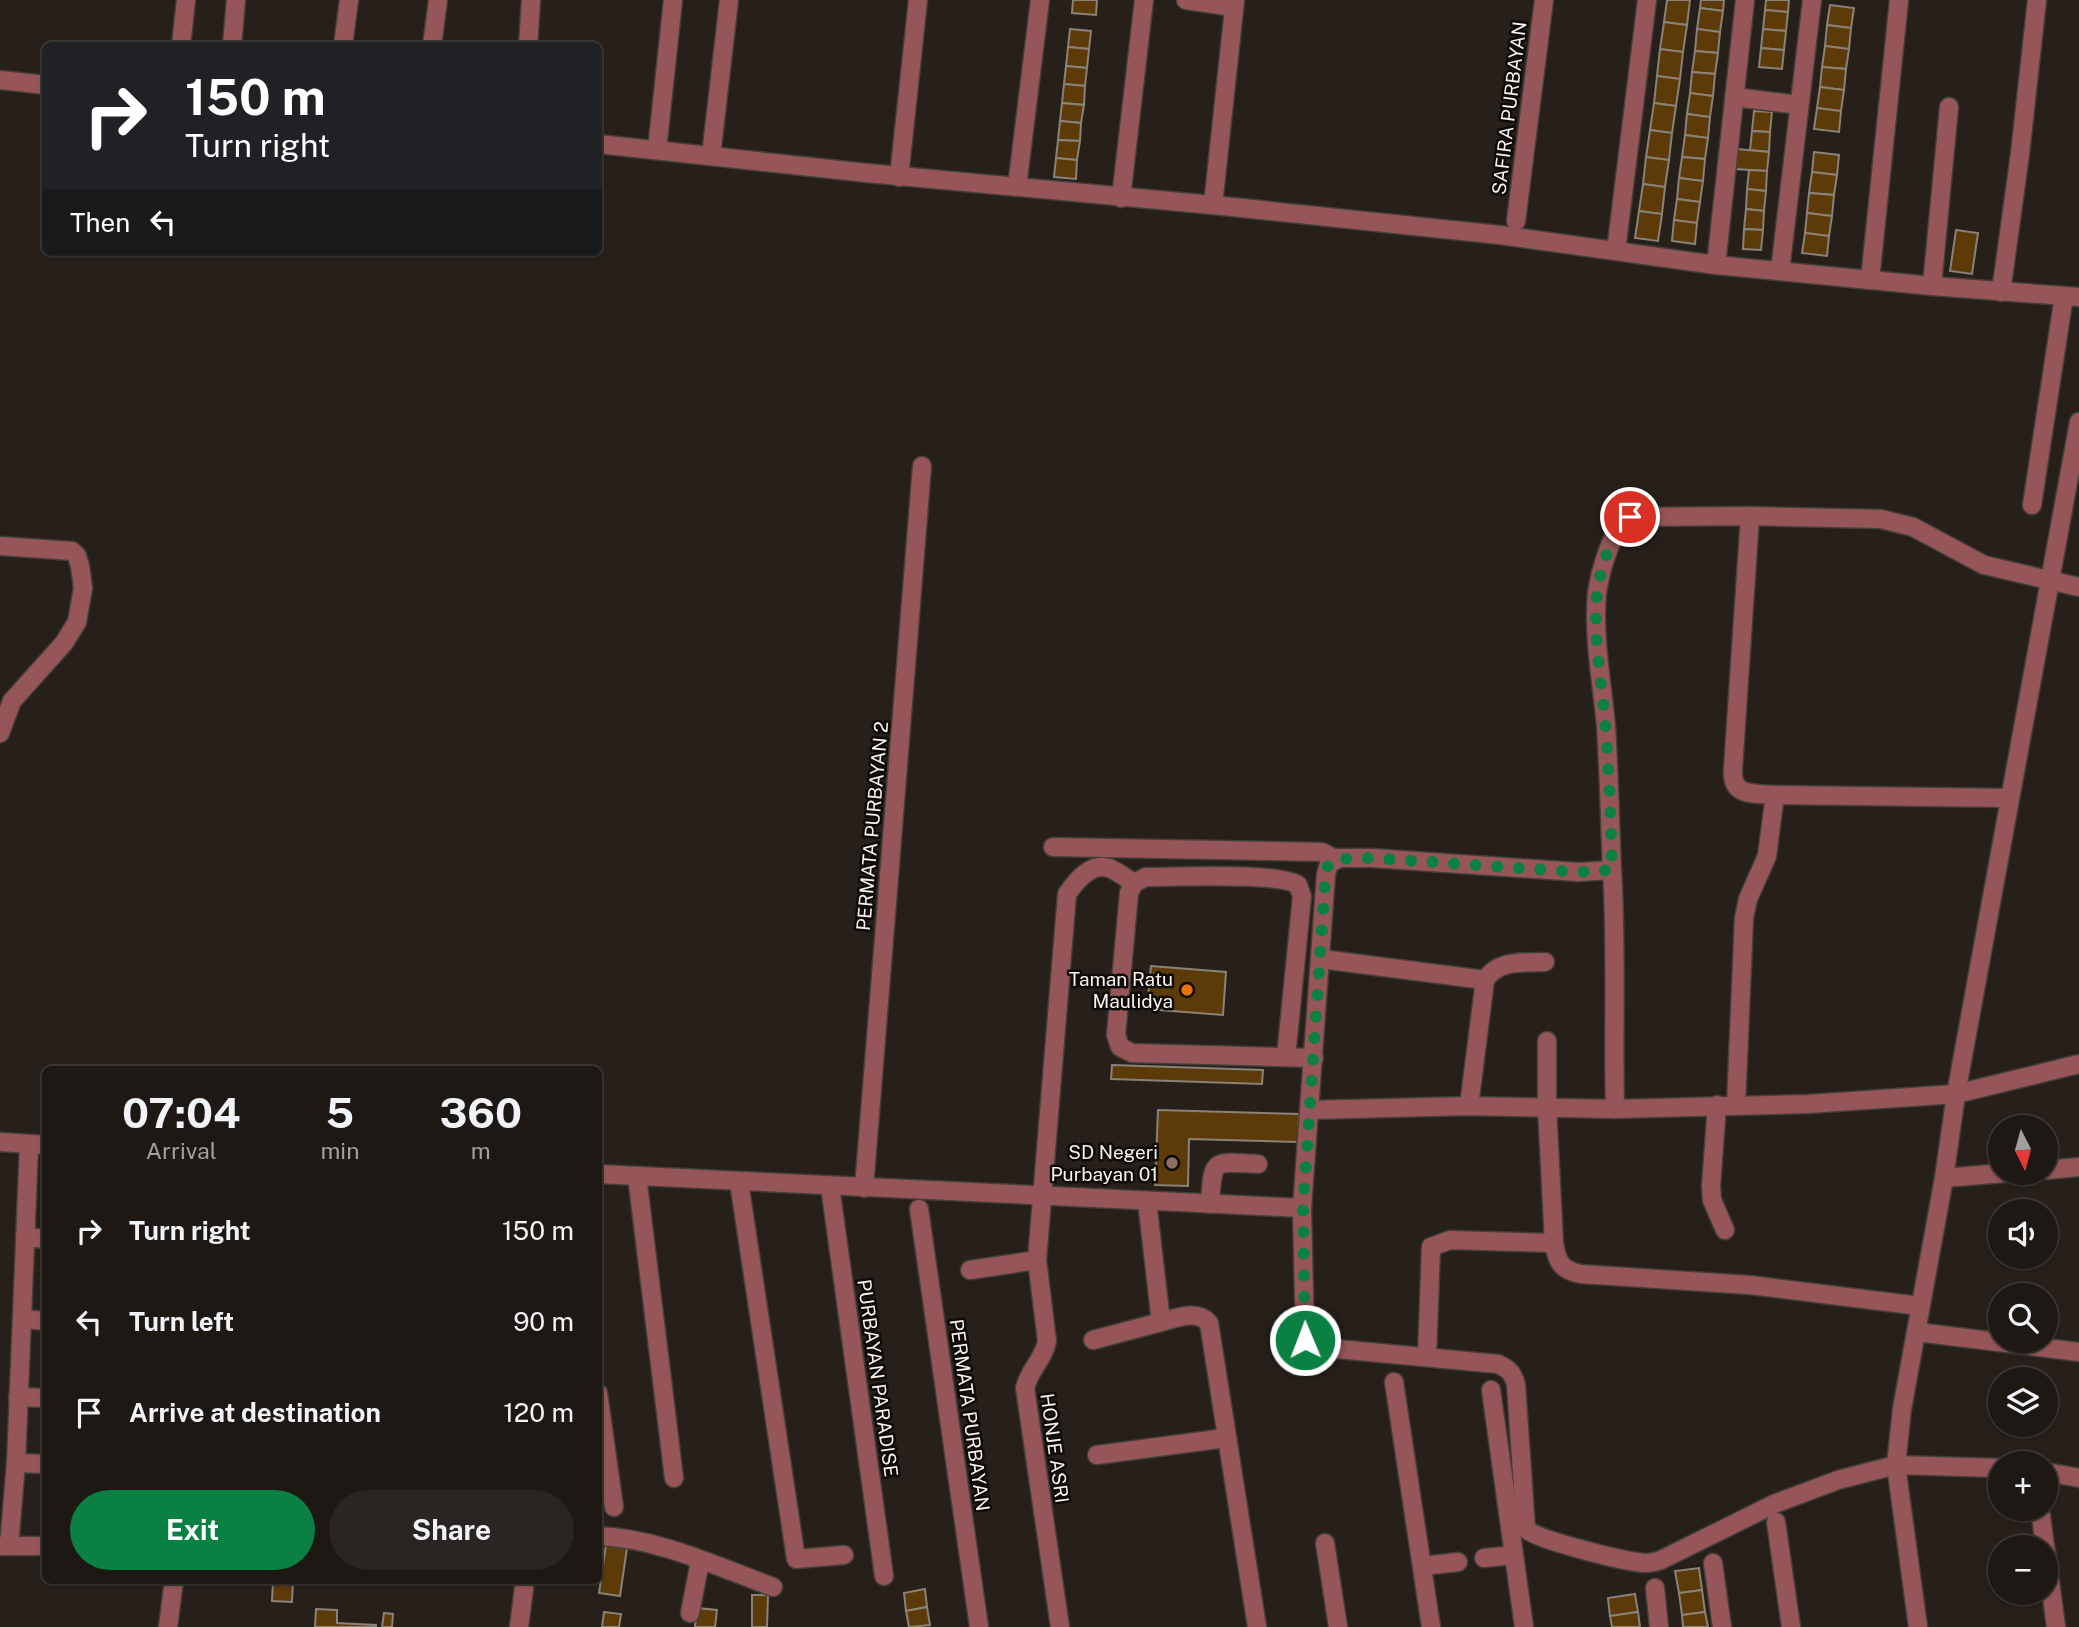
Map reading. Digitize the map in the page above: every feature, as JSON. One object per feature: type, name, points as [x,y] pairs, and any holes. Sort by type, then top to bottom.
[{"type":"street","points":[[181,42],[186,0]]},
{"type":"street","points":[[232,42],[236,0]]},
{"type":"street","points":[[344,42],[349,0]]},
{"type":"street","points":[[433,42],[439,0]]},
{"type":"street","points":[[527,42],[531,0]]},
{"type":"street","points":[[657,150],[673,0]]},
{"type":"street","points":[[711,156],[729,0]]},
{"type":"street","points":[[899,177],[918,0]]},
{"type":"street","points":[[1017,187],[1040,0]]},
{"type":"street","points":[[1121,198],[1144,0]]},
{"type":"street","points":[[1186,0],[1235,3],[1213,205]]},
{"type":"street","name":"SAFIRA PURBAYAN","points":[[1516,221],[1544,0]]},
{"type":"street","points":[[1616,251],[1647,0]]},
{"type":"street","points":[[1716,265],[1745,0]]},
{"type":"street","points":[[1780,271],[1812,0]]},
{"type":"street","points":[[1870,280],[1899,0]]},
{"type":"street","points":[[2001,292],[2037,0]]},
{"type":"street","points":[[0,80],[42,85]]},
{"type":"street","points":[[1734,97],[1799,105]]},
{"type":"street","points":[[1933,286],[1949,107]]},
{"type":"street","points":[[602,144],[899,177],[1500,234],[1716,265],[2072,297],[2032,505]]},
{"type":"street","points":[[1918,1627],[1896,1465],[1902,1409],[1944,1178],[1956,1094],[2079,422]]},
{"type":"street","name":"PERMATA PURBAYAN 2","points":[[864,1188],[922,466]]},
{"type":"street","points":[[1615,1109],[1612,870],[1606,729],[1596,620],[1599,581],[1618,527],[1625,520],[1636,516],[1881,519],[1913,527],[1983,565],[2079,587]]},
{"type":"street","points":[[1750,516],[1733,782],[1739,789],[1775,794],[2010,799]]},
{"type":"street","points":[[0,546],[72,551],[80,566],[83,588],[77,622],[64,643],[6,700],[0,733]]},
{"type":"street","points":[[1736,1105],[1744,918],[1748,899],[1767,856],[1775,794]]},
{"type":"street","points":[[1053,847],[1322,852],[1335,859],[1372,858],[1578,872],[1612,870]]},
{"type":"street","points":[[1250,877],[1252,850]]},
{"type":"street","points":[[1335,859],[1329,864],[1325,874],[1303,1208],[1307,1344],[1498,1364],[1508,1369],[1514,1376],[1524,1519],[1529,1532],[1552,1541],[1642,1563],[1661,1560],[1774,1504],[1838,1479],[1896,1465],[1988,1468]]},
{"type":"street","name":"HONJE ASRI","points":[[1060,1627],[1025,1388],[1030,1374],[1045,1351],[1047,1341],[1037,1260],[1067,894],[1080,876],[1100,868],[1107,867],[1134,883]]},
{"type":"street","points":[[1286,1057],[1302,890],[1298,885],[1286,879],[1250,877],[1146,877],[1134,883],[1129,893],[1116,1035],[1120,1047],[1132,1053],[1314,1058]]},
{"type":"street","points":[[1321,959],[1485,980]]},
{"type":"street","points":[[1469,1107],[1485,980],[1492,969],[1500,965],[1545,962]]},
{"type":"street","points":[[1547,1041],[1547,1107],[1554,1243],[1560,1265],[1571,1272],[1581,1274],[1750,1285],[1920,1306]]},
{"type":"street","points":[[1309,1110],[1469,1107],[1615,1109],[1808,1104],[1956,1094],[2079,1064]]},
{"type":"street","points":[[1717,1105],[1711,1186],[1712,1200],[1725,1230]]},
{"type":"street","points":[[0,1142],[37,1145],[25,1237],[16,1463],[5,1546],[42,1546]]},
{"type":"street","points":[[1210,1204],[1212,1171],[1216,1166],[1221,1163],[1258,1164]]},
{"type":"street","points":[[2058,1169],[2079,1167]]},
{"type":"street","points":[[602,1174],[1303,1208]]},
{"type":"street","points":[[1944,1178],[1988,1174]]},
{"type":"street","points":[[637,1176],[674,1478]]},
{"type":"street","points":[[739,1182],[796,1559],[844,1555]]},
{"type":"street","name":"PURBAYAN PARADISE","points":[[830,1186],[884,1576]]},
{"type":"street","points":[[1147,1201],[1161,1322]]},
{"type":"street","name":"PERMATA PURBAYAN","points":[[919,1209],[979,1627]]},
{"type":"street","points":[[25,1237],[42,1239]]},
{"type":"street","points":[[1427,1357],[1430,1247],[1450,1240],[1554,1243]]},
{"type":"street","points":[[970,1269],[1037,1260]]},
{"type":"street","points":[[1093,1340],[1194,1315],[1204,1317],[1209,1323],[1257,1627]]},
{"type":"street","points":[[23,1319],[42,1321]]},
{"type":"street","points":[[1917,1332],[2079,1352]]},
{"type":"street","points":[[1394,1382],[1431,1627]]},
{"type":"street","points":[[1491,1390],[1524,1627]]},
{"type":"street","points":[[18,1397],[42,1398]]},
{"type":"street","points":[[602,1422],[614,1507]]},
{"type":"street","points":[[1097,1455],[1226,1438]]},
{"type":"street","points":[[16,1463],[42,1464]]},
{"type":"street","points":[[2058,1474],[2079,1478]]},
{"type":"street","points":[[1776,1522],[1791,1627]]},
{"type":"street","points":[[602,1537],[644,1542],[773,1587]]},
{"type":"street","points":[[1325,1543],[1338,1627]]},
{"type":"street","points":[[1484,1558],[1513,1555]]},
{"type":"street","points":[[690,1613],[700,1560]]},
{"type":"street","points":[[1423,1566],[1458,1562]]},
{"type":"street","points":[[1713,1563],[1722,1627]]},
{"type":"street","points":[[168,1627],[173,1584]]},
{"type":"street","points":[[519,1627],[524,1584]]},
{"type":"street","points":[[1655,1588],[1659,1627]]},
{"type":"street","points":[[2053,1605],[2056,1627]]},
{"type":"building","points":[[1073,0],[1097,0],[1096,15],[1072,13]]},
{"type":"building","points":[[1667,0],[1690,0],[1687,25],[1664,22]]},
{"type":"building","points":[[1701,0],[1724,0],[1723,11],[1700,8]]},
{"type":"building","points":[[1766,0],[1789,0],[1788,12],[1765,10]]},
{"type":"building","points":[[1830,5],[1854,8],[1851,28],[1827,25]]},
{"type":"building","points":[[1700,8],[1723,11],[1720,32],[1697,29]]},
{"type":"building","points":[[1765,10],[1788,12],[1786,31],[1763,29]]},
{"type":"building","points":[[1664,22],[1687,25],[1683,52],[1660,49]]},
{"type":"building","points":[[1827,25],[1851,28],[1849,49],[1825,46]]},
{"type":"building","points":[[1070,29],[1091,31],[1089,49],[1068,47]]},
{"type":"building","points":[[1697,29],[1720,32],[1718,53],[1695,51]]},
{"type":"building","points":[[1763,29],[1786,31],[1784,50],[1761,48]]},
{"type":"building","points":[[1825,46],[1849,49],[1846,69],[1822,67]]},
{"type":"building","points":[[1068,47],[1089,49],[1087,68],[1066,66]]},
{"type":"building","points":[[1761,48],[1784,50],[1782,69],[1759,67]]},
{"type":"building","points":[[1660,49],[1683,52],[1680,79],[1657,76]]},
{"type":"building","points":[[1695,51],[1718,53],[1715,74],[1692,72]]},
{"type":"building","points":[[1066,66],[1087,68],[1085,86],[1064,84]]},
{"type":"building","points":[[1822,67],[1846,69],[1844,90],[1820,87]]},
{"type":"building","points":[[1692,72],[1715,74],[1713,96],[1690,93]]},
{"type":"building","points":[[1657,76],[1680,79],[1676,106],[1654,103]]},
{"type":"building","points":[[1064,84],[1085,86],[1084,105],[1062,103]]},
{"type":"building","points":[[1820,87],[1844,90],[1841,111],[1817,108]]},
{"type":"building","points":[[1690,93],[1713,96],[1710,117],[1687,114]]},
{"type":"building","points":[[1062,103],[1084,105],[1081,123],[1060,121]]},
{"type":"building","points":[[1654,103],[1676,106],[1672,133],[1650,130]]},
{"type":"building","points":[[1817,108],[1841,111],[1839,132],[1814,129]]},
{"type":"building","points":[[1754,111],[1772,112],[1770,132],[1752,131]]},
{"type":"building","points":[[1687,114],[1710,117],[1708,138],[1685,135]]},
{"type":"building","points":[[1060,121],[1081,123],[1080,141],[1058,140]]},
{"type":"building","points":[[1650,130],[1672,133],[1669,160],[1646,157]]},
{"type":"building","points":[[1752,131],[1770,132],[1769,152],[1750,150]]},
{"type":"building","points":[[1685,135],[1708,138],[1705,159],[1682,157]]},
{"type":"building","points":[[1058,140],[1080,141],[1077,160],[1056,158]]},
{"type":"building","points":[[1737,149],[1769,152],[1767,171],[1735,169]]},
{"type":"building","points":[[1814,152],[1839,155],[1837,175],[1812,172]]},
{"type":"building","points":[[1646,157],[1669,160],[1665,187],[1643,184]]},
{"type":"building","points":[[1682,157],[1705,159],[1703,181],[1679,178]]},
{"type":"building","points":[[1056,158],[1077,160],[1076,179],[1054,177]]},
{"type":"building","points":[[1749,170],[1767,171],[1766,191],[1747,189]]},
{"type":"building","points":[[1812,172],[1837,175],[1834,195],[1809,193]]},
{"type":"building","points":[[1679,178],[1703,181],[1700,202],[1677,199]]},
{"type":"building","points":[[1643,184],[1665,187],[1662,214],[1639,211]]},
{"type":"building","points":[[1747,189],[1766,191],[1764,211],[1746,209]]},
{"type":"building","points":[[1809,193],[1834,195],[1832,216],[1807,213]]},
{"type":"building","points":[[1677,199],[1700,202],[1697,223],[1674,220]]},
{"type":"building","points":[[1746,209],[1764,211],[1763,230],[1744,229]]},
{"type":"building","points":[[1639,211],[1662,214],[1658,241],[1635,238]]},
{"type":"building","points":[[1807,213],[1832,216],[1829,236],[1805,233]]},
{"type":"building","points":[[1674,220],[1697,223],[1695,244],[1672,241]]},
{"type":"building","points":[[1744,229],[1763,230],[1761,250],[1743,249]]},
{"type":"building","points":[[1956,230],[1978,233],[1972,274],[1950,271]]},
{"type":"building","points":[[1805,233],[1829,236],[1827,256],[1802,253]]},
{"type":"building","name":"Taman Ratu Maulidya","points":[[1151,966],[1226,972],[1223,1015],[1147,1009]]},
{"type":"building","points":[[1112,1065],[1263,1070],[1262,1084],[1111,1079]]},
{"type":"building","name":"SD Negeri Purbayan 01","points":[[1158,1110],[1299,1114],[1298,1142],[1189,1139],[1188,1186],[1155,1185]]},
{"type":"building","points":[[606,1545],[627,1548],[620,1596],[599,1593]]},
{"type":"building","points":[[1699,1568],[1702,1590],[1679,1593],[1675,1571]]},
{"type":"building","points":[[273,1584],[293,1584],[292,1602],[272,1601]]},
{"type":"building","points":[[925,1589],[927,1607],[906,1611],[904,1593]]},
{"type":"building","points":[[1702,1590],[1705,1612],[1682,1615],[1679,1593]]},
{"type":"building","points":[[1635,1594],[1638,1612],[1610,1616],[1608,1598]]},
{"type":"building","points":[[752,1595],[768,1595],[767,1627],[752,1627]]},
{"type":"building","points":[[927,1607],[930,1625],[909,1627],[906,1611]]},
{"type":"building","points":[[697,1608],[717,1610],[715,1627],[695,1627]]},
{"type":"building","points":[[316,1609],[337,1610],[337,1623],[376,1627],[315,1627]]},
{"type":"building","points":[[604,1612],[621,1614],[619,1627],[602,1627]]},
{"type":"building","points":[[1638,1612],[1640,1627],[1612,1627],[1610,1616]]},
{"type":"building","points":[[1705,1612],[1708,1627],[1683,1627],[1682,1615]]},
{"type":"building","points":[[384,1613],[393,1614],[392,1627],[382,1627]]},
{"type":"place","name":"Taman Ratu Maulidya","points":[[1187,990]]},
{"type":"place","name":"SD Negeri Purbayan 01","points":[[1172,1163]]},
{"type":"route","points":[[1305,1340],[1305,1157],[1326,868],[1331,861],[1339,858],[1372,858],[1578,872],[1612,870],[1606,729],[1596,620],[1597,594],[1606,558],[1618,527],[1630,517]]}]
